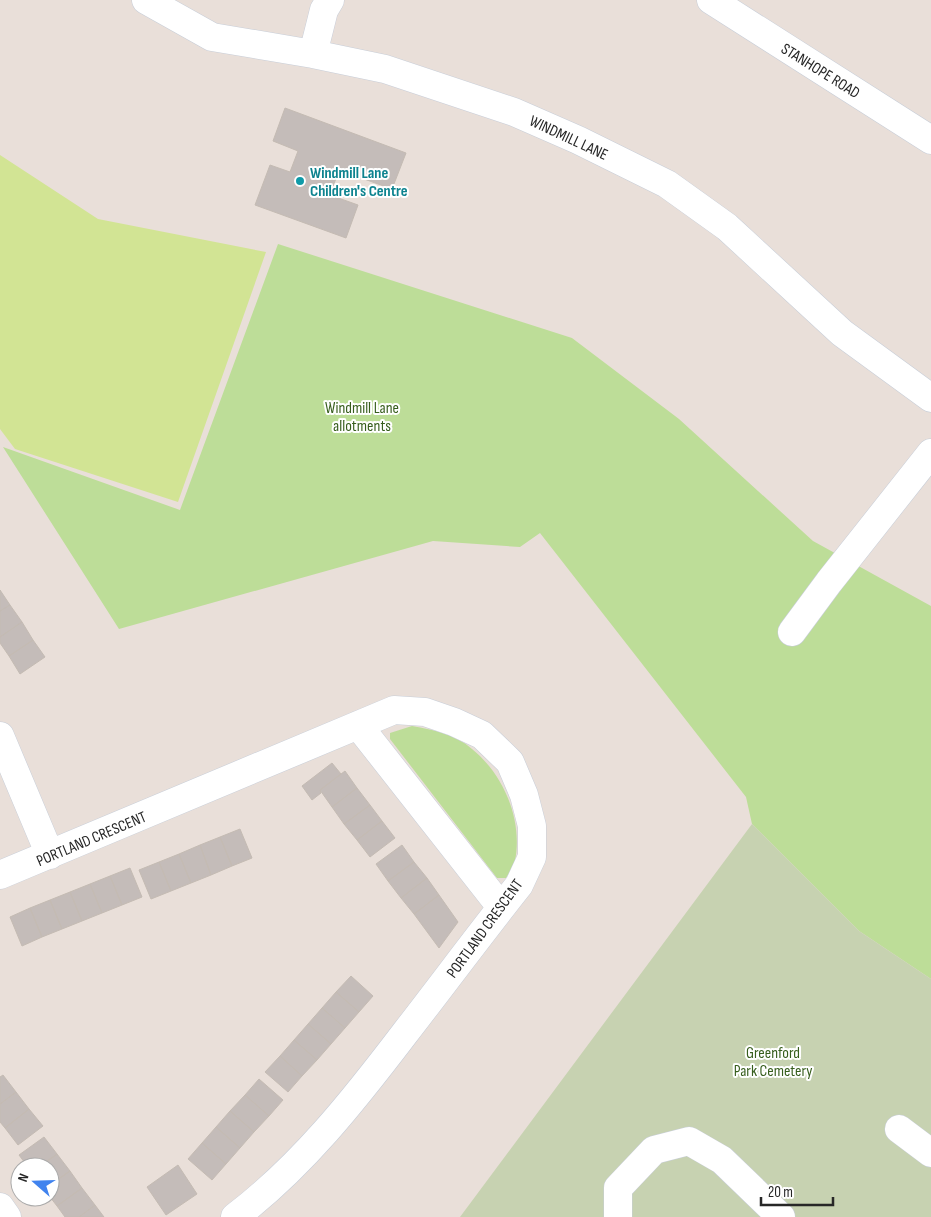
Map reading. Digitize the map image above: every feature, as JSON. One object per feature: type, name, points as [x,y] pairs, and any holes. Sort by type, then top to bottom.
[{"type":"street","name":"WINDMILL LANE","points":[[146,0],[212,37],[313,54],[385,69],[514,112],[578,140],[666,184],[727,227],[842,333],[931,398]]},
{"type":"street","points":[[313,54],[324,10],[330,0]]},
{"type":"street","name":"STANHOPE ROAD","points":[[711,0],[931,140]]},
{"type":"street","points":[[792,632],[931,453]]},
{"type":"street","name":"PORTLAND CRESCENT","points":[[0,876],[394,710],[425,712],[454,722],[482,735],[510,762],[524,795],[532,826],[532,857],[519,885],[357,1096],[294,1166],[263,1195],[235,1217]]},
{"type":"street","points":[[358,725],[501,907]]},
{"type":"street","points":[[0,736],[50,855]]},
{"type":"street","points":[[899,1129],[930,1146]]},
{"type":"street","points":[[598,1217],[618,1188],[654,1150],[689,1141],[722,1160],[781,1217]]},
{"type":"street","points":[[618,1188],[618,1217]]},
{"type":"street","points":[[0,1207],[7,1217]]},
{"type":"green space","points":[[0,155],[98,219],[266,252],[178,502],[15,449],[0,429]]},
{"type":"green space","name":"Windmill Lane allotments","points":[[278,244],[572,338],[679,419],[813,541],[931,606],[931,979],[859,931],[752,824],[746,797],[540,533],[520,547],[433,541],[119,629],[3,447],[180,510]]},
{"type":"green space","points":[[412,726],[444,733],[459,740],[483,760],[502,785],[513,814],[517,845],[513,868],[506,878],[497,878],[390,739],[390,733]]},
{"type":"green space","name":"Greenford Park Cemetery","points":[[752,824],[859,931],[931,979],[931,1217],[460,1217]]},
{"type":"building","name":"Windmill Lane Children's Centre","points":[[285,108],[406,153],[392,189],[339,170],[330,195],[358,205],[346,238],[255,205],[270,165],[290,172],[298,151],[273,141]]},
{"type":"building","points":[[0,590],[10,605],[0,611]]},
{"type":"building","points":[[10,605],[22,622],[0,637],[0,611]]},
{"type":"building","points":[[22,622],[33,640],[9,656],[0,643],[0,637]]},
{"type":"building","points":[[33,640],[45,657],[20,674],[9,656]]},
{"type":"building","points":[[332,763],[341,774],[320,790],[321,793],[312,800],[302,786]]},
{"type":"building","points":[[345,771],[357,788],[332,807],[320,790]]},
{"type":"building","points":[[357,788],[370,805],[344,824],[332,807]]},
{"type":"building","points":[[370,805],[382,821],[357,840],[344,824]]},
{"type":"building","points":[[382,821],[395,838],[370,857],[357,840]]},
{"type":"building","points":[[240,829],[252,858],[232,866],[220,837]]},
{"type":"building","points":[[220,837],[232,866],[211,875],[200,845]]},
{"type":"building","points":[[200,845],[211,875],[191,883],[179,854]]},
{"type":"building","points":[[402,845],[414,862],[388,881],[376,864]]},
{"type":"building","points":[[179,854],[191,883],[171,891],[159,862]]},
{"type":"building","points":[[159,862],[171,891],[151,899],[139,870]]},
{"type":"building","points":[[414,862],[427,878],[401,898],[388,881]]},
{"type":"building","points":[[130,868],[142,897],[122,905],[110,876]]},
{"type":"building","points":[[110,876],[122,905],[102,913],[90,884]]},
{"type":"building","points":[[427,878],[439,895],[414,914],[401,898]]},
{"type":"building","points":[[90,884],[102,913],[82,921],[70,892]]},
{"type":"building","points":[[70,892],[82,921],[62,929],[50,900]]},
{"type":"building","points":[[439,895],[458,922],[439,948],[414,914]]},
{"type":"building","points":[[50,900],[62,929],[42,937],[30,908]]},
{"type":"building","points":[[30,908],[42,937],[22,946],[10,917]]},
{"type":"building","points":[[351,976],[373,996],[359,1012],[336,992]]},
{"type":"building","points":[[336,992],[359,1012],[345,1028],[322,1008]]},
{"type":"building","points":[[322,1008],[345,1028],[331,1044],[308,1024]]},
{"type":"building","points":[[308,1024],[331,1044],[317,1060],[294,1040]]},
{"type":"building","points":[[294,1040],[317,1060],[302,1076],[280,1056]]},
{"type":"building","points":[[280,1056],[302,1076],[288,1092],[265,1072]]},
{"type":"building","points":[[3,1075],[16,1092],[0,1104],[0,1077]]},
{"type":"building","points":[[259,1079],[283,1100],[269,1116],[245,1095]]},
{"type":"building","points":[[16,1092],[29,1109],[5,1128],[0,1122],[0,1104]]},
{"type":"building","points":[[245,1095],[269,1116],[254,1132],[230,1111]]},
{"type":"building","points":[[29,1109],[43,1126],[18,1145],[5,1128]]},
{"type":"building","points":[[230,1111],[254,1132],[240,1148],[216,1127]]},
{"type":"building","points":[[216,1127],[240,1148],[226,1164],[202,1143]]},
{"type":"building","points":[[44,1137],[57,1154],[53,1157],[20,1157],[19,1155]]},
{"type":"building","points":[[202,1143],[226,1164],[212,1180],[188,1159]]},
{"type":"building","points":[[60,1158],[70,1171],[60,1178]]},
{"type":"building","points":[[178,1165],[197,1194],[166,1215],[147,1187]]},
{"type":"building","points":[[70,1171],[82,1188],[60,1204],[60,1178]]},
{"type":"building","points":[[82,1188],[95,1205],[79,1217],[65,1217],[58,1207],[60,1207],[60,1204]]},
{"type":"building","points":[[95,1205],[104,1217],[79,1217]]},
{"type":"place","name":"Windmill Lane Children's Centre","points":[[300,181]]}]
